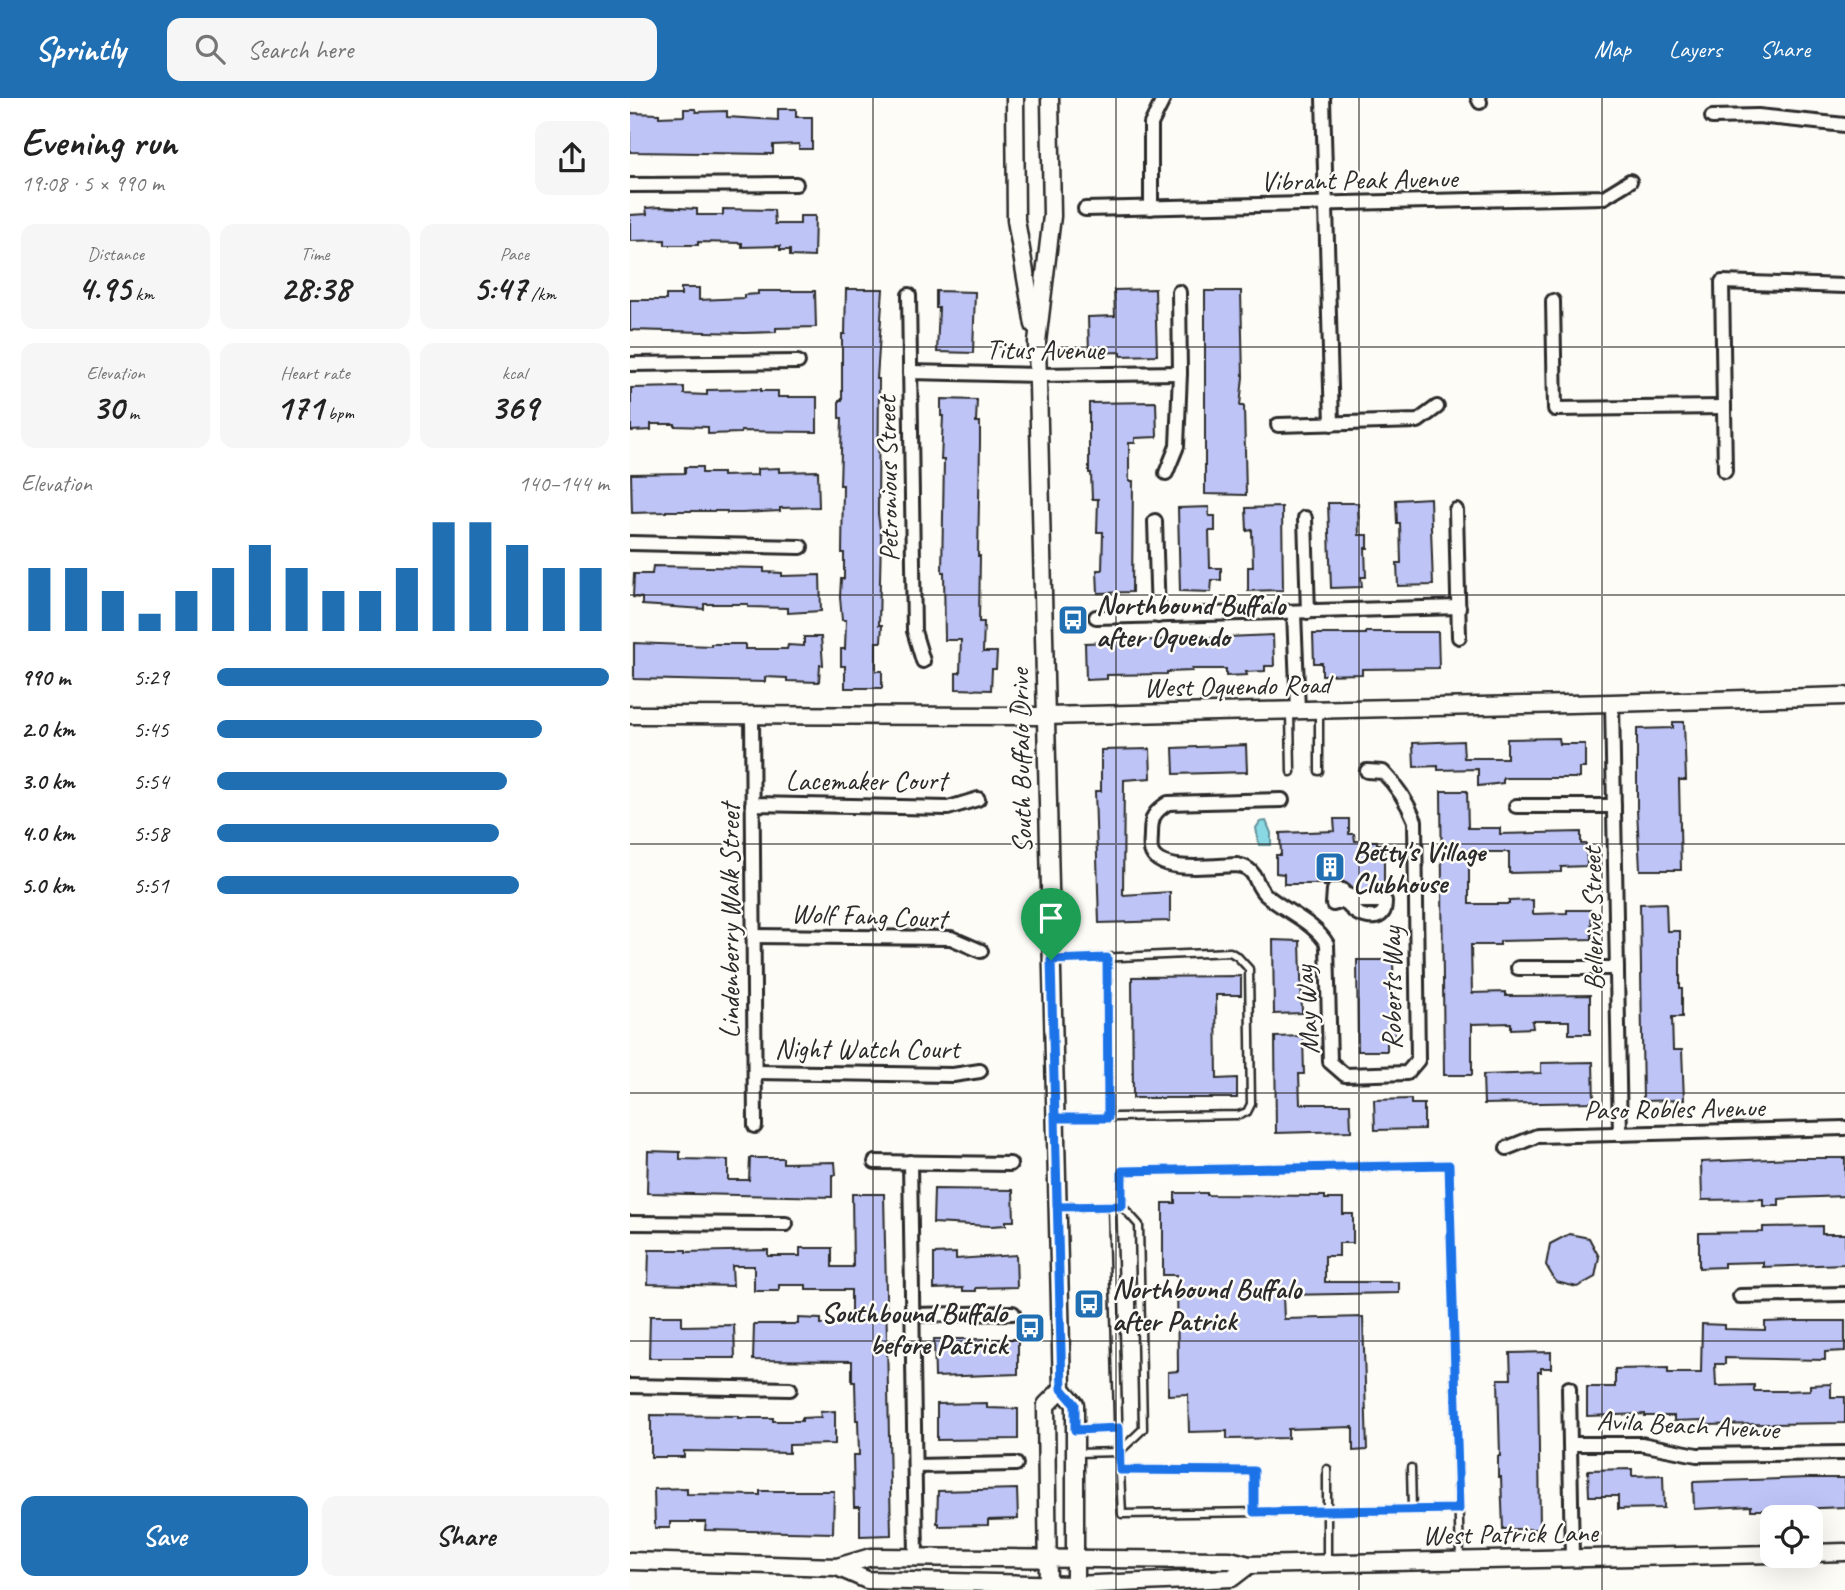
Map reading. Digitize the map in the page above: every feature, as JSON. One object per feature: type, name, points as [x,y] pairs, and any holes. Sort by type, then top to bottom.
[{"type":"street","name":"South Buffalo Drive","points":[[1015,98],[1016,220],[1037,342],[1062,1389],[1075,1404],[1075,1587]]},
{"type":"street","name":"South Buffalo Drive","points":[[1037,342],[1052,216],[1050,98]]},
{"type":"street","points":[[1323,98],[1332,424]]},
{"type":"street","points":[[1151,208],[1151,124],[1163,100]]},
{"type":"street","points":[[1712,117],[1758,116],[1845,125]]},
{"type":"street","name":"Vibrant Peak Avenue","points":[[1086,209],[1604,197],[1630,181]]},
{"type":"street","points":[[630,185],[796,184]]},
{"type":"street","points":[[1725,471],[1722,282],[1845,286]]},
{"type":"street","points":[[1166,473],[1177,446],[1179,292]]},
{"type":"street","name":"Petronious Street","points":[[909,295],[914,631],[923,661]]},
{"type":"street","points":[[1553,301],[1555,409],[1724,407]]},
{"type":"street","points":[[630,364],[798,362]]},
{"type":"street","name":"Titus Avenue","points":[[909,372],[1038,375],[1180,373]]},
{"type":"street","points":[[1278,425],[1418,421],[1437,407]]},
{"type":"street","points":[[1457,510],[1459,637]]},
{"type":"street","points":[[1306,518],[1308,612]]},
{"type":"street","points":[[1155,521],[1158,616]]},
{"type":"street","points":[[630,543],[801,547]]},
{"type":"street","points":[[1096,617],[1459,607]]},
{"type":"street","points":[[1294,613],[1294,710]]},
{"type":"street","name":"West Oquendo Road","points":[[630,715],[1045,716],[1845,696]]},
{"type":"street","name":"Bellerive Street","points":[[1612,703],[1620,1134]]},
{"type":"street","name":"Lindenberry Walk Street","points":[[751,714],[755,1126]]},
{"type":"street","name":"Roberts Way","points":[[1338,1069],[1345,1074],[1407,1073],[1418,1060],[1415,821],[1408,802],[1390,779],[1383,772],[1367,771]]},
{"type":"street","name":"Lacemaker Court","points":[[752,804],[948,808],[978,799]]},
{"type":"street","name":"May Way","points":[[1282,800],[1168,803],[1155,811],[1151,820],[1151,850],[1155,858],[1169,866],[1246,867],[1255,876],[1263,893],[1321,934],[1327,944],[1330,1062],[1338,1069]]},
{"type":"street","points":[[1516,806],[1614,806]]},
{"type":"street","name":"Wolf Fang Court","points":[[753,936],[950,939],[981,951]]},
{"type":"street","points":[[1518,968],[1617,968]]},
{"type":"street","name":"Night Watch Court","points":[[755,1072],[953,1075],[980,1071]]},
{"type":"street","name":"Paso Robles Avenue","points":[[1507,1147],[1537,1136],[1845,1128]]},
{"type":"street","points":[[875,1162],[1010,1164]]},
{"type":"street","points":[[910,1162],[916,1557]]},
{"type":"street","points":[[630,1223],[786,1224]]},
{"type":"street","points":[[1740,1296],[1845,1294]]},
{"type":"street","points":[[912,1315],[1013,1313]]},
{"type":"street","points":[[630,1386],[790,1389]]},
{"type":"street","points":[[1569,1388],[1572,1558]]},
{"type":"street","points":[[1048,1587],[1046,1405],[1062,1389]]},
{"type":"street","name":"Avila Beach Avenue","points":[[1570,1444],[1641,1444],[1697,1455],[1845,1453]]},
{"type":"street","points":[[915,1466],[1016,1464]]},
{"type":"street","points":[[1823,1553],[1845,1552]]},
{"type":"street","name":"West Patrick Lane","points":[[630,1561],[837,1567],[871,1557],[916,1557],[1230,1560],[1249,1565],[1760,1554]]},
{"type":"street","name":"West Patrick Lane","points":[[837,1567],[867,1580],[1075,1587],[1232,1578],[1249,1565]]},
{"type":"lane","points":[[1291,772],[1294,710]]},
{"type":"lane","points":[[1319,710],[1319,771]]},
{"type":"lane","points":[[1051,960],[1230,952],[1249,969],[1251,1104],[1247,1112],[1239,1115],[1055,1118]]},
{"type":"lane","points":[[1107,958],[1108,1118]]},
{"type":"lane","points":[[1075,1453],[1119,1452],[1143,1429],[1139,1226],[1122,1206],[1122,1171],[1449,1165],[1460,1560]]},
{"type":"lane","points":[[1112,1206],[1122,1514],[1459,1509]]},
{"type":"lane","points":[[1057,1207],[1122,1206]]},
{"type":"lane","points":[[1075,1430],[1119,1428]]},
{"type":"lane","points":[[1411,1468],[1412,1509]]},
{"type":"lane","points":[[1327,1469],[1327,1562]]},
{"type":"lane","points":[[1120,1470],[1254,1471],[1254,1512]]},
{"type":"water","points":[[1266,821],[1271,833],[1271,845],[1259,845],[1256,828],[1260,822]]},
{"type":"building","points":[[684,109],[695,109],[696,112],[727,111],[727,117],[778,120],[778,109],[796,109],[796,117],[812,117],[812,149],[799,149],[799,144],[773,145],[773,154],[630,152],[630,113],[659,114],[659,117],[684,116]]},
{"type":"building","points":[[646,208],[697,209],[697,215],[723,215],[723,209],[774,210],[775,224],[800,224],[800,216],[815,216],[814,257],[790,256],[790,250],[780,250],[780,246],[742,247],[742,243],[698,242],[698,245],[665,245],[665,240],[630,241],[630,215],[647,214]]},
{"type":"building","points":[[681,288],[699,288],[699,300],[744,298],[744,295],[758,294],[758,291],[815,291],[816,327],[776,328],[776,332],[744,333],[630,330],[630,300],[666,300],[666,295],[681,295]]},
{"type":"building","points":[[846,289],[883,289],[877,379],[878,514],[881,536],[879,625],[882,625],[881,642],[876,642],[876,671],[882,671],[882,688],[845,688],[845,666],[841,666],[841,649],[845,649],[846,620],[842,620],[840,597],[841,579],[844,579],[844,553],[843,485],[840,485],[842,418],[839,418],[839,400],[842,400],[842,334],[845,334]]},
{"type":"building","points":[[1155,289],[1157,355],[1089,353],[1088,317],[1115,316],[1114,290]]},
{"type":"building","points":[[936,291],[975,292],[973,353],[937,352],[939,308],[936,308]]},
{"type":"building","points":[[1205,291],[1241,291],[1243,377],[1240,406],[1244,406],[1246,495],[1205,494]]},
{"type":"building","points":[[684,387],[684,394],[707,395],[707,390],[761,389],[778,391],[778,397],[817,397],[817,432],[741,431],[708,434],[708,427],[675,424],[651,424],[651,430],[631,431],[631,388]]},
{"type":"building","points":[[941,399],[977,400],[976,422],[980,422],[979,622],[984,622],[983,652],[997,652],[996,669],[992,669],[991,690],[956,689],[956,673],[960,673],[961,640],[945,640]]},
{"type":"building","points":[[1156,402],[1157,437],[1135,438],[1135,443],[1129,443],[1129,481],[1133,481],[1132,592],[1098,593],[1097,570],[1102,570],[1103,532],[1097,532],[1098,499],[1092,499],[1089,473],[1089,403]]},
{"type":"building","points":[[685,467],[702,467],[702,473],[722,473],[722,476],[757,475],[757,469],[779,468],[779,472],[818,471],[819,507],[742,513],[632,513],[631,474],[685,473]]},
{"type":"building","points":[[1430,498],[1433,585],[1398,586],[1397,563],[1401,563],[1400,523],[1397,523],[1396,500]]},
{"type":"building","points":[[1328,503],[1358,503],[1359,535],[1368,535],[1368,548],[1365,548],[1366,577],[1361,577],[1362,587],[1331,588]]},
{"type":"building","points":[[1209,507],[1209,516],[1215,516],[1215,531],[1209,531],[1210,568],[1221,568],[1221,580],[1212,580],[1211,592],[1180,591],[1178,508]]},
{"type":"building","points":[[1282,507],[1283,590],[1248,591],[1248,567],[1253,567],[1252,530],[1247,531],[1246,508]]},
{"type":"building","points":[[653,566],[764,568],[764,572],[782,573],[782,576],[820,575],[821,611],[788,613],[788,608],[748,607],[748,604],[704,604],[704,609],[642,605],[642,598],[633,597],[634,574],[652,574]]},
{"type":"building","points":[[1438,632],[1439,668],[1362,669],[1362,674],[1322,675],[1322,663],[1314,663],[1313,634]]},
{"type":"building","points":[[1273,635],[1274,666],[1265,666],[1265,671],[1226,676],[1226,669],[1192,669],[1167,674],[1107,675],[1107,679],[1086,680],[1085,643]]},
{"type":"building","points":[[804,637],[821,637],[823,665],[820,665],[819,682],[765,677],[765,682],[634,679],[634,643],[711,646],[745,644],[745,649],[787,649],[788,645],[804,646]]},
{"type":"building","points":[[1673,722],[1684,722],[1686,780],[1679,780],[1681,870],[1640,870],[1637,729],[1673,728]]},
{"type":"building","points":[[1559,738],[1560,744],[1585,744],[1585,768],[1580,768],[1580,778],[1503,778],[1503,783],[1478,786],[1478,769],[1438,770],[1438,766],[1414,767],[1413,743],[1463,741],[1464,758],[1507,758],[1507,739]]},
{"type":"building","points":[[1246,745],[1247,772],[1174,774],[1173,748]]},
{"type":"building","points":[[1150,749],[1151,778],[1124,780],[1123,895],[1170,892],[1170,921],[1099,923],[1095,791],[1101,791],[1101,750]]},
{"type":"building","points":[[1441,791],[1467,791],[1468,828],[1500,828],[1500,834],[1581,832],[1581,844],[1586,844],[1587,866],[1561,867],[1561,872],[1509,873],[1509,852],[1469,852],[1469,904],[1509,904],[1509,901],[1533,900],[1533,914],[1591,910],[1592,939],[1500,941],[1500,945],[1471,945],[1472,993],[1506,992],[1506,996],[1590,995],[1590,1034],[1569,1034],[1569,1021],[1532,1021],[1533,1028],[1511,1029],[1511,1023],[1472,1024],[1472,1075],[1444,1075]]},
{"type":"building","name":"Betty's Village Clubhouse","points":[[1334,819],[1349,819],[1349,834],[1354,834],[1355,841],[1377,841],[1377,844],[1384,844],[1384,892],[1361,892],[1342,881],[1330,882],[1326,886],[1284,884],[1284,874],[1276,873],[1276,855],[1281,855],[1280,833],[1335,831]]},
{"type":"building","points":[[1666,903],[1667,931],[1680,931],[1682,1017],[1672,1017],[1673,1050],[1682,1050],[1684,1100],[1643,1101],[1640,904]]},
{"type":"building","points":[[1273,940],[1300,941],[1302,1013],[1274,1014]]},
{"type":"building","points":[[1357,960],[1393,960],[1395,1041],[1387,1041],[1387,1051],[1358,1051]]},
{"type":"building","points":[[1241,976],[1241,995],[1216,995],[1217,1079],[1237,1078],[1237,1098],[1133,1098],[1132,977]]},
{"type":"building","points":[[1303,1036],[1304,1074],[1299,1074],[1300,1104],[1350,1104],[1351,1131],[1276,1133],[1275,1037]]},
{"type":"building","points":[[1593,1062],[1594,1102],[1484,1104],[1483,1075],[1541,1073],[1541,1063]]},
{"type":"building","points":[[1411,1099],[1411,1104],[1424,1104],[1424,1129],[1375,1130],[1374,1100]]},
{"type":"building","points":[[648,1151],[680,1152],[680,1159],[728,1160],[728,1180],[749,1180],[750,1158],[783,1158],[783,1163],[835,1162],[836,1175],[832,1175],[832,1197],[647,1193]]},
{"type":"building","points":[[1845,1158],[1845,1196],[1779,1199],[1779,1206],[1763,1206],[1763,1199],[1702,1200],[1701,1162]]},
{"type":"building","points":[[934,1189],[1013,1190],[1014,1221],[1006,1221],[1006,1225],[991,1226],[933,1223]]},
{"type":"building","points":[[1175,1193],[1325,1196],[1325,1199],[1343,1199],[1343,1214],[1353,1214],[1353,1243],[1339,1243],[1339,1256],[1325,1256],[1325,1282],[1399,1282],[1399,1293],[1283,1295],[1284,1319],[1363,1317],[1367,1450],[1353,1451],[1353,1427],[1288,1429],[1288,1438],[1227,1439],[1227,1431],[1189,1432],[1188,1394],[1168,1395],[1168,1372],[1178,1371],[1177,1275],[1163,1275],[1163,1203],[1175,1203]]},
{"type":"building","points":[[852,1194],[884,1194],[891,1535],[860,1536],[860,1507],[854,1507],[853,1455],[859,1455],[852,1361],[753,1360],[754,1324],[798,1324],[798,1318],[821,1319],[821,1324],[851,1324],[851,1290],[806,1290],[806,1285],[779,1285],[779,1291],[754,1291],[754,1266],[732,1266],[733,1286],[648,1284],[649,1250],[768,1250],[768,1256],[800,1256],[800,1248],[832,1248],[832,1267],[853,1267]]},
{"type":"building","points":[[1822,1226],[1822,1234],[1845,1234],[1845,1264],[1763,1267],[1763,1262],[1724,1263],[1724,1267],[1699,1268],[1699,1233],[1763,1232],[1763,1227]]},
{"type":"building","points":[[1569,1234],[1589,1238],[1599,1257],[1595,1277],[1577,1287],[1556,1282],[1546,1265],[1550,1244]]},
{"type":"building","points":[[956,1253],[956,1259],[1016,1255],[1017,1287],[976,1288],[976,1291],[963,1291],[963,1288],[934,1289],[934,1254]]},
{"type":"building","points":[[650,1316],[682,1316],[682,1326],[734,1325],[735,1358],[649,1358]]},
{"type":"building","points":[[1845,1321],[1845,1351],[1825,1352],[1825,1360],[1725,1358],[1725,1364],[1715,1364],[1716,1386],[1754,1385],[1754,1391],[1785,1391],[1810,1390],[1810,1385],[1831,1384],[1831,1397],[1845,1397],[1845,1423],[1702,1425],[1702,1420],[1674,1421],[1674,1416],[1587,1416],[1587,1387],[1615,1387],[1615,1369],[1668,1368],[1668,1373],[1701,1373],[1702,1324],[1725,1325],[1725,1329],[1765,1330],[1765,1322]]},
{"type":"building","points":[[934,1339],[1018,1339],[1018,1374],[935,1377]]},
{"type":"building","points":[[1551,1352],[1551,1368],[1541,1368],[1541,1372],[1538,1372],[1540,1529],[1503,1529],[1501,1477],[1498,1477],[1498,1379],[1511,1379],[1510,1353]]},
{"type":"building","points":[[987,1403],[987,1408],[1018,1409],[1018,1439],[937,1440],[937,1404]]},
{"type":"building","points":[[835,1411],[835,1444],[789,1445],[789,1453],[684,1451],[684,1457],[651,1457],[651,1415],[738,1416],[773,1418],[773,1421],[802,1421],[802,1418],[821,1417],[820,1412]]},
{"type":"building","points":[[1632,1469],[1632,1476],[1663,1475],[1664,1508],[1618,1509],[1618,1496],[1589,1496],[1588,1470]]},
{"type":"building","points":[[1845,1478],[1845,1507],[1760,1505],[1760,1510],[1751,1510],[1751,1506],[1694,1509],[1693,1482]]},
{"type":"building","points":[[687,1488],[687,1494],[760,1495],[760,1491],[834,1491],[833,1533],[705,1530],[706,1522],[670,1522],[670,1528],[655,1528],[654,1489]]},
{"type":"building","points":[[1017,1489],[1018,1519],[988,1520],[988,1525],[939,1526],[937,1523],[938,1491]]},
{"type":"place","name":"Northbound Buffalo after Oquendo","points":[[1073,620]]},
{"type":"place","name":"Betty's Village Clubhouse","points":[[1330,867]]},
{"type":"place","name":"Northbound Buffalo after Patrick","points":[[1089,1304]]},
{"type":"place","name":"Southbound Buffalo before Patrick","points":[[1030,1328]]},
{"type":"route","points":[[1107,958],[1108,1118],[1055,1118],[1057,1207],[1122,1206],[1122,1171],[1449,1165],[1459,1509],[1254,1512],[1254,1471],[1120,1470],[1119,1428],[1075,1430],[1075,1404],[1062,1389],[1059,1298],[1051,960],[1107,958]]}]
